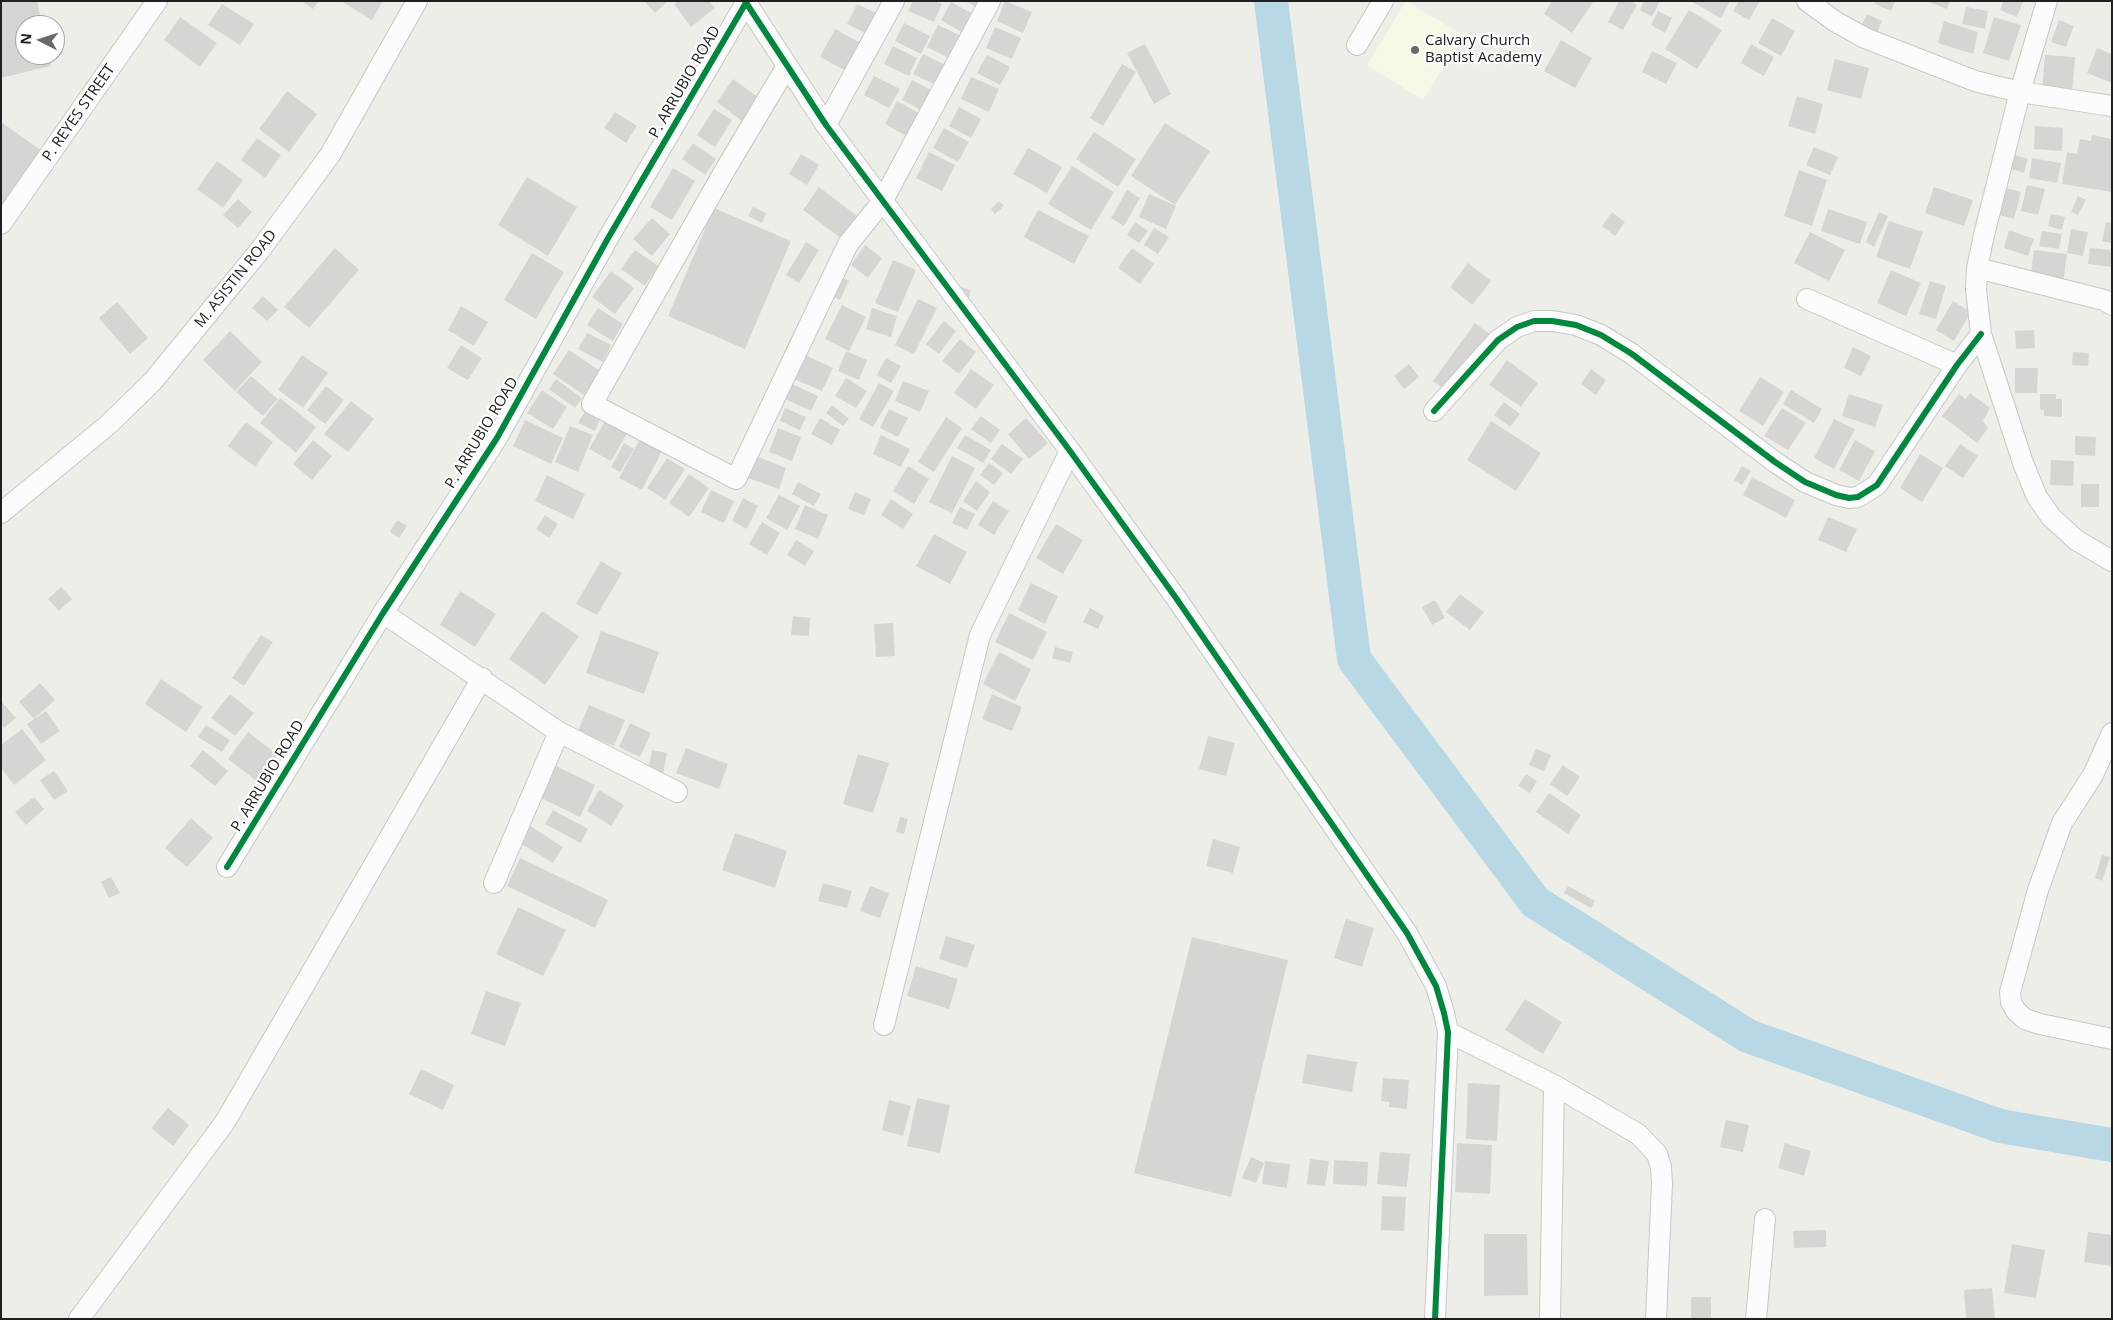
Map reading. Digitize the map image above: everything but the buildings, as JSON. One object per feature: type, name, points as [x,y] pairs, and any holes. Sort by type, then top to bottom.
[{"type":"street","name":"P. REYES STREET","points":[[1,224],[157,1]]},
{"type":"street","name":"M. ASISTIN ROAD","points":[[1,513],[109,424],[153,381],[260,250],[330,155],[417,1]]},
{"type":"street","points":[[826,126],[894,1]]},
{"type":"street","points":[[787,66],[725,170],[592,404],[736,479],[839,262],[856,232],[882,202],[990,1]]},
{"type":"street","points":[[1357,45],[1383,1]]},
{"type":"street","points":[[1807,1],[1836,22],[1865,38],[1975,81],[2020,92],[2112,106]]},
{"type":"street","points":[[2048,1],[2020,92],[1977,268],[1976,290],[1981,334],[2023,463],[2037,497],[2051,516],[2076,540],[2112,561]]},
{"type":"street","points":[[746,2],[826,126],[1070,451],[1176,598],[1407,933],[1436,986],[1448,1032],[1435,1319]]},
{"type":"street","name":"P. ARRUBIO ROAD","points":[[227,867],[383,613],[497,438],[602,249],[746,2]]},
{"type":"street","points":[[1977,268],[2104,300],[2112,305]]},
{"type":"street","points":[[1807,299],[1957,365]]},
{"type":"street","points":[[1434,411],[1498,340],[1517,327],[1534,321],[1576,324],[1601,335],[1632,354],[1775,462],[1805,482],[1848,498],[1864,494],[1876,484],[1957,365],[1981,334]]},
{"type":"street","points":[[884,1025],[980,635],[1070,451]]},
{"type":"street","points":[[383,613],[482,678],[559,732],[677,792]]},
{"type":"street","points":[[79,1319],[225,1122],[482,678]]},
{"type":"street","points":[[494,883],[559,732]]},
{"type":"street","points":[[2112,733],[2093,775],[2062,823],[2038,890],[2010,992],[2011,1002],[2016,1011],[2025,1019],[2040,1024],[2112,1039]]},
{"type":"street","points":[[1448,1032],[1554,1086],[1638,1134],[1657,1154],[1661,1167],[1662,1184],[1656,1319]]},
{"type":"street","points":[[1550,1319],[1554,1086]]},
{"type":"street","points":[[1756,1319],[1764,1219]]},
{"type":"shaded area","name":"Calvary Church Baptist Academy","points":[[1406,1],[1463,35],[1423,100],[1367,65]]},
{"type":"waterway","points":[[1271,1],[1354,659],[1535,902],[1748,1036],[2000,1126],[2112,1145]]},
{"type":"cycle path","points":[[745,1],[826,125],[1070,451],[1176,598],[1407,933],[1436,986],[1448,1032],[1435,1319]]},
{"type":"cycle path","points":[[227,867],[383,613],[497,438],[607,240],[747,1]]},
{"type":"cycle path","points":[[1434,411],[1498,340],[1517,327],[1534,321],[1552,321],[1576,325],[1601,335],[1632,354],[1775,462],[1805,482],[1836,495],[1849,498],[1858,497],[1877,485],[1957,365],[1981,334]]},
{"type":"place","name":"Calvary Church Baptist Academy","points":[[1415,50]]}]
